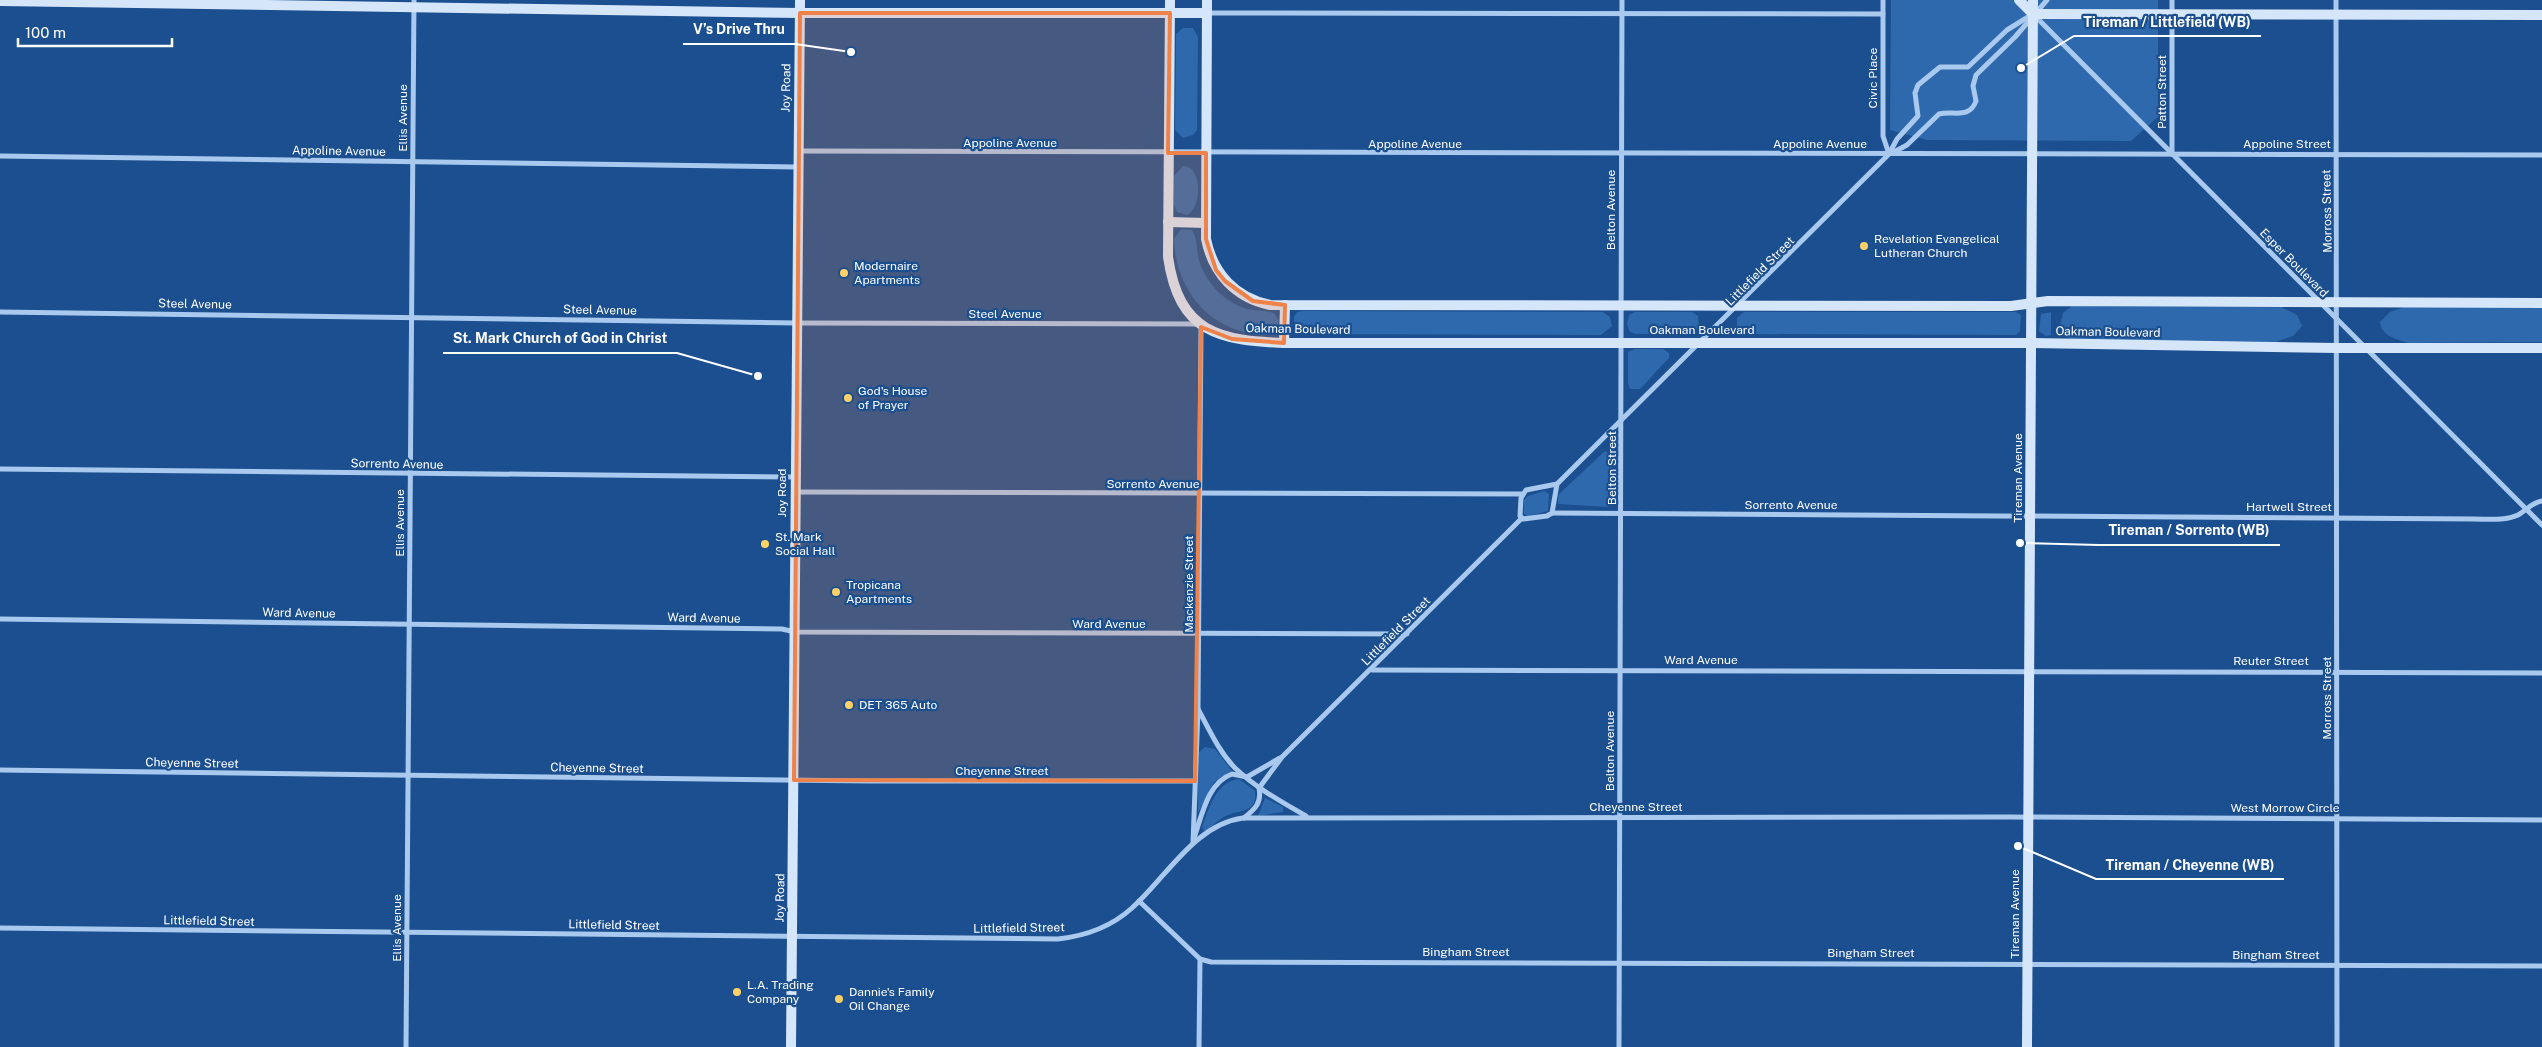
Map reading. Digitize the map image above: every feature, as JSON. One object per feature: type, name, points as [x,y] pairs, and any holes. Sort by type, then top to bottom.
[{"type":"street","name":"Joy Road","points":[[791,1047],[797,167],[800,0]]},
{"type":"street","name":"Oakman Boulevard","points":[[1170,0],[1168,257],[1174,286],[1184,307],[1201,324],[1214,333],[1232,339],[1284,343],[2032,343],[2338,348],[2542,348]]},
{"type":"street","name":"Oakman Boulevard","points":[[1207,0],[1206,223],[1209,254],[1216,270],[1225,281],[1253,300],[1270,305],[2011,306],[2048,301],[2542,303]]},
{"type":"street","name":"Belton Avenue","points":[[1622,0],[1622,421]]},
{"type":"street","name":"Civic Place","points":[[1883,0],[1883,136],[1889,154]]},
{"type":"street","points":[[2018,0],[2033,14],[2542,15]]},
{"type":"street","name":"Tireman Avenue","points":[[2027,1047],[2033,0]]},
{"type":"street","points":[[2033,14],[2047,0]]},
{"type":"street","name":"Patton Street","points":[[2172,0],[2172,154]]},
{"type":"street","name":"Morross Street","points":[[2336,0],[2338,302],[2337,1047]]},
{"type":"street","points":[[0,1],[414,4],[800,13],[1883,14]]},
{"type":"street","name":"Ellis Avenue","points":[[406,1047],[414,4]]},
{"type":"street","name":"Littlefield Street","points":[[1889,154],[1907,145],[1939,114],[1961,114],[1972,109],[1976,101],[1973,86],[1976,75],[2015,37],[2033,14]]},
{"type":"street","name":"Littlefield Street","points":[[1557,484],[1739,306],[1889,154],[1897,139],[1918,116],[1915,93],[1918,85],[1940,67],[1968,67],[2007,30],[2033,14]]},
{"type":"street","name":"Esper Boulevard","points":[[2033,14],[2542,525]]},
{"type":"street","name":"Appoline Avenue","points":[[798,151],[2032,154]]},
{"type":"street","name":"Appoline Street","points":[[2032,154],[2542,155]]},
{"type":"street","name":"Appoline Avenue","points":[[0,156],[797,167]]},
{"type":"street","points":[[1168,222],[1206,223]]},
{"type":"street","points":[[1284,343],[1285,305]]},
{"type":"street","name":"Steel Avenue","points":[[0,312],[796,324],[1201,324]]},
{"type":"street","name":"Mackenzie Street","points":[[1192,843],[1198,709],[1201,324]]},
{"type":"street","name":"Belton Street","points":[[1622,421],[1622,515]]},
{"type":"street","name":"Sorrento Avenue","points":[[0,468],[410,475],[795,477]]},
{"type":"street","points":[[1552,513],[1557,484]]},
{"type":"street","name":"Sorrento Avenue","points":[[795,492],[1522,494],[1526,490],[1557,484]]},
{"type":"street","points":[[1522,494],[1520,504],[1522,518]]},
{"type":"street","name":"Hartwell Street","points":[[2030,516],[2474,520],[2510,518],[2531,504],[2542,501]]},
{"type":"street","name":"Sorrento Avenue","points":[[1522,518],[1531,519],[1552,513],[1622,515],[2030,516]]},
{"type":"street","name":"Belton Avenue","points":[[1619,1047],[1622,515]]},
{"type":"street","name":"Littlefield Street","points":[[0,928],[792,938],[1068,938],[1105,926],[1122,916],[1140,901],[1192,843],[1230,820],[1243,818],[1256,808],[1260,801],[1259,788],[1282,757],[1372,670],[1522,518]]},
{"type":"street","name":"Ward Avenue","points":[[0,619],[782,629],[795,632],[1407,634]]},
{"type":"street","name":"Ward Avenue","points":[[1372,670],[2030,672]]},
{"type":"street","name":"Reuter Street","points":[[2030,672],[2337,671],[2542,673]]},
{"type":"street","points":[[1198,709],[1227,758],[1259,788],[1307,817]]},
{"type":"street","name":"Littlefield Street","points":[[1192,843],[1206,803],[1218,783],[1232,774],[1248,777],[1282,757]]},
{"type":"street","name":"Cheyenne Street","points":[[0,770],[794,780],[1194,781]]},
{"type":"street","name":"Cheyenne Street","points":[[1243,818],[2028,817]]},
{"type":"street","name":"West Morrow Circle","points":[[2028,817],[2542,820]]},
{"type":"street","points":[[1140,901],[1200,959],[1199,1047]]},
{"type":"street","name":"Bingham Street","points":[[1200,959],[1221,962],[2542,966]]},
{"type":"highlighted area","points":[[800,13],[1170,13],[1168,153],[1206,153],[1206,239],[1216,270],[1225,281],[1253,301],[1285,305],[1284,343],[1232,339],[1201,327],[1195,781],[794,780]]},
{"type":"shaded area","points":[[1891,0],[2158,0],[2158,117],[2131,141],[1927,140],[1890,130]]},
{"type":"shaded area","points":[[1183,28],[1193,28],[1198,37],[1197,130],[1193,135],[1183,138],[1175,130],[1176,34]]},
{"type":"shaded area","points":[[1183,166],[1190,168],[1194,173],[1198,188],[1196,204],[1187,215],[1177,212],[1174,205],[1174,176]]},
{"type":"shaded area","points":[[1181,229],[1192,230],[1202,268],[1217,290],[1239,306],[1274,313],[1279,321],[1275,332],[1256,334],[1245,332],[1229,327],[1203,310],[1185,285],[1179,270],[1174,239]]},
{"type":"shaded area","points":[[2072,306],[2281,307],[2297,315],[2302,326],[2293,336],[2276,342],[2075,341],[2064,336],[2060,325],[2063,313]]},
{"type":"shaded area","points":[[2404,307],[2542,307],[2542,342],[2409,343],[2395,339],[2387,334],[2383,331],[2380,322],[2390,312]]},
{"type":"shaded area","points":[[1297,312],[1603,312],[1610,317],[1612,326],[1601,335],[1302,334],[1294,329],[1294,317]]},
{"type":"shaded area","points":[[1635,312],[1692,312],[1698,316],[1699,327],[1696,333],[1689,334],[1636,334],[1630,332],[1627,324],[1629,315]]},
{"type":"shaded area","points":[[1744,312],[2016,312],[2021,315],[2020,331],[2016,335],[1745,334],[1737,326],[1737,318]]},
{"type":"shaded area","points":[[2051,312],[2051,335],[2046,336],[2039,331],[2041,314]]},
{"type":"shaded area","points":[[1634,349],[1663,349],[1669,353],[1669,358],[1640,389],[1630,389],[1628,383],[1628,352]]},
{"type":"shaded area","points":[[1605,451],[1613,456],[1611,504],[1608,507],[1558,504],[1558,495]]},
{"type":"shaded area","points":[[1544,491],[1549,494],[1548,511],[1528,516],[1524,514],[1524,500],[1528,496]]},
{"type":"shaded area","points":[[1205,747],[1215,749],[1232,771],[1214,782],[1198,813],[1198,753]]},
{"type":"shaded area","points":[[1239,779],[1255,791],[1254,804],[1246,810],[1223,817],[1207,831],[1204,831],[1202,827],[1214,797],[1224,785]]},
{"type":"shaded area","points":[[1265,798],[1283,807],[1283,812],[1258,816]]},
{"type":"place","name":"V’s Drive Thru","points":[[851,52]]},
{"type":"place","name":"Tireman / Littlefield (WB)","points":[[2021,68]]},
{"type":"place","name":"Revelation Evangelical Lutheran Church","points":[[1864,246]]},
{"type":"place","name":"Modernaire Apartments","points":[[844,273]]},
{"type":"place","name":"St. Mark Church of God in Christ","points":[[758,376]]},
{"type":"place","name":"God's House of Prayer","points":[[848,398]]},
{"type":"place","name":"Tireman / Sorrento (WB)","points":[[2020,543]]},
{"type":"place","name":"St. Mark Social Hall","points":[[765,544]]},
{"type":"place","name":"Tropicana Apartments","points":[[836,592]]},
{"type":"place","name":"DET 365 Auto","points":[[849,705]]},
{"type":"place","name":"Tireman / Cheyenne (WB)","points":[[2018,846]]},
{"type":"place","name":"L.A. Trading Company","points":[[737,992]]},
{"type":"place","name":"Dannie's Family Oil Change","points":[[839,999]]}]
